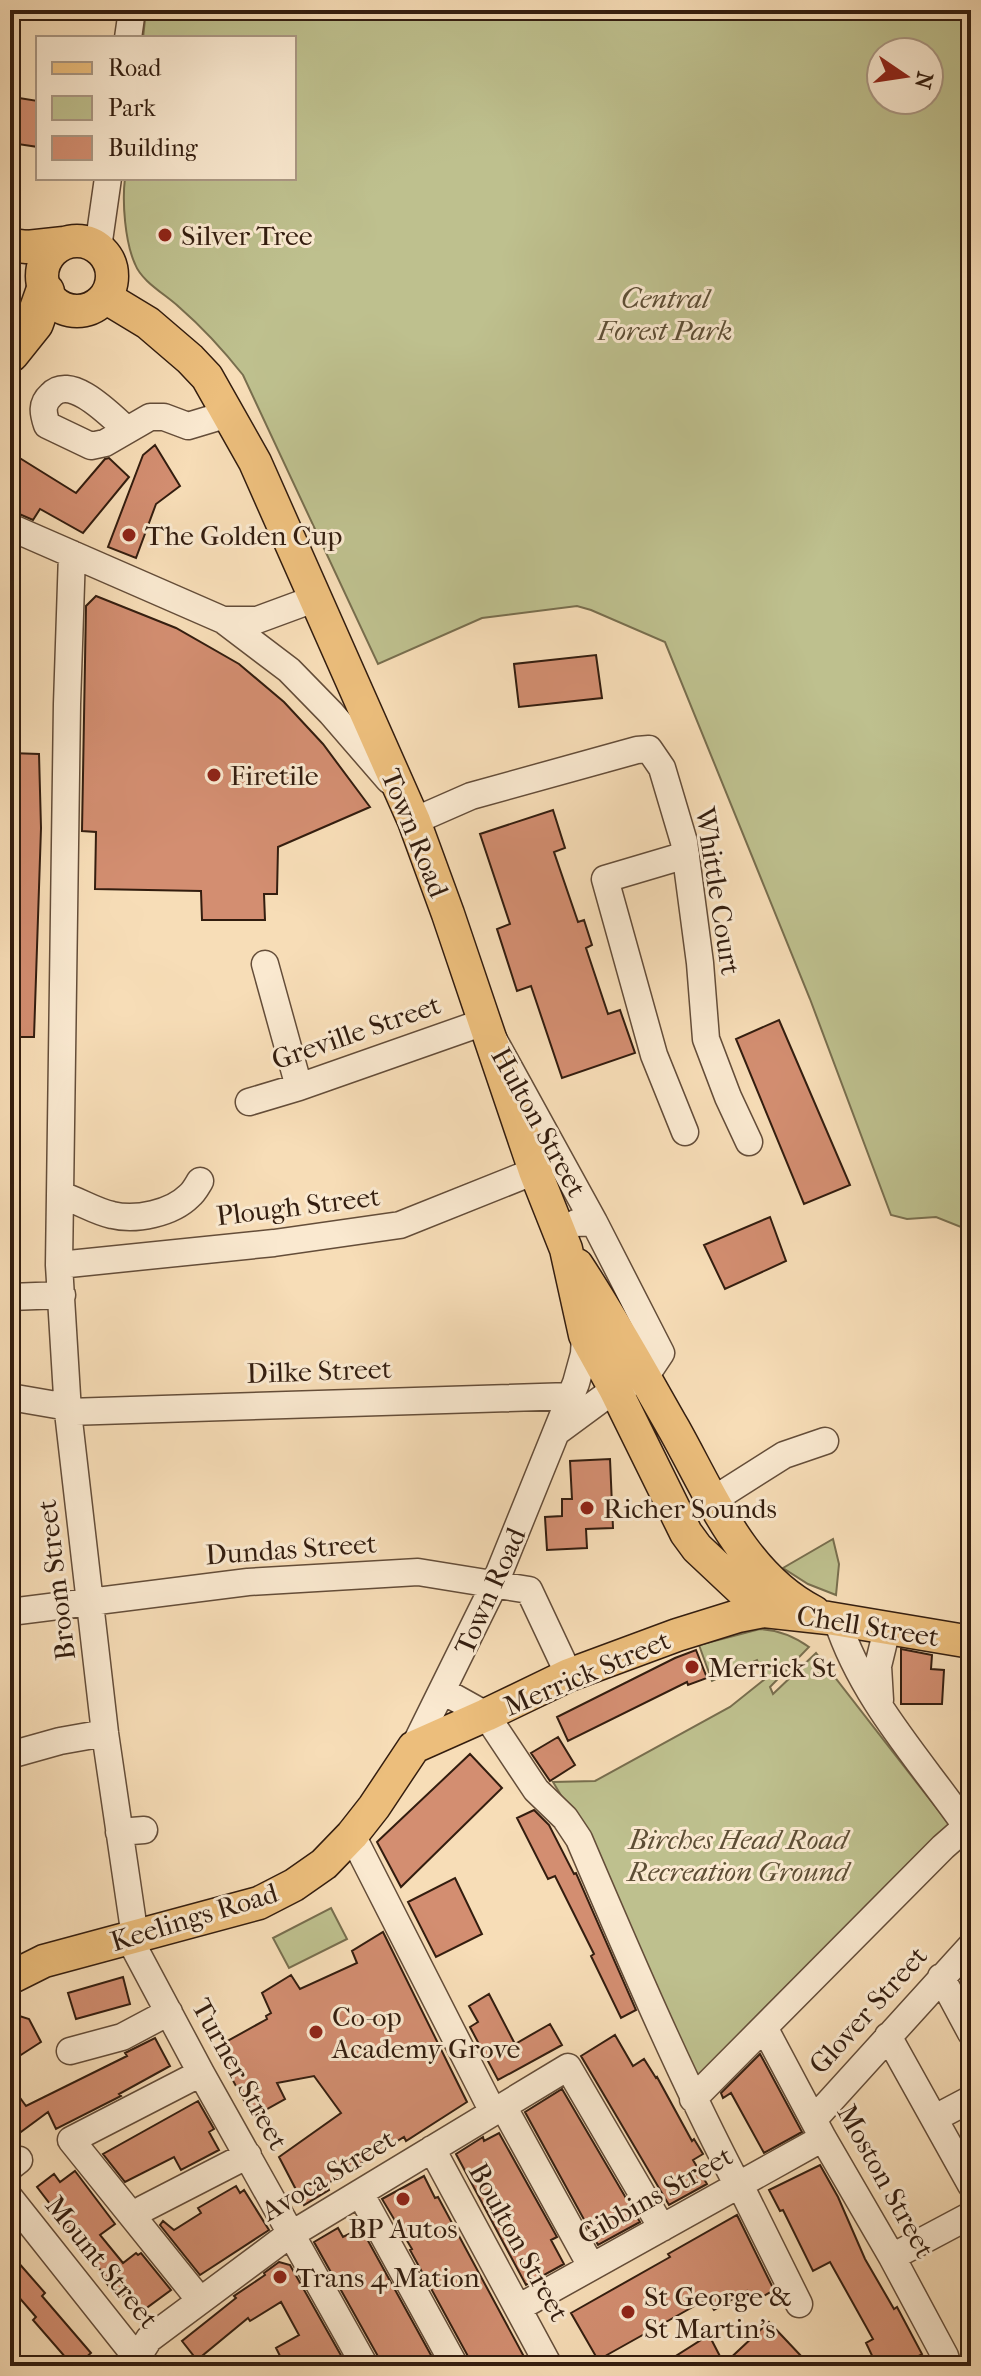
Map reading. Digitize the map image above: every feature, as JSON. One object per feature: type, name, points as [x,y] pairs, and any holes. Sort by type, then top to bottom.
[{"type":"highway","points":[[15,347],[43,322],[52,294]]},
{"type":"main road","points":[[10,245],[27,247],[82,241],[98,248],[106,257],[111,270],[111,284],[105,297],[94,307],[79,311],[52,294],[27,262],[10,253]]},
{"type":"main road","points":[[52,294],[47,257],[64,243]]},
{"type":"main road","name":"Town Road","points":[[105,297],[148,323],[207,377],[255,462],[407,807],[535,1171],[561,1236],[585,1335]]},
{"type":"main road","points":[[561,1236],[611,1316],[630,1383],[686,1533],[747,1607]]},
{"type":"main road","points":[[585,1335],[630,1383],[759,1570],[782,1592],[832,1619]]},
{"type":"main road","points":[[745,1551],[747,1607]]},
{"type":"main road","name":"Chell Street","points":[[747,1607],[971,1642]]},
{"type":"main road","name":"Merrick Street","points":[[414,1747],[569,1675],[747,1607]]},
{"type":"main road","name":"Keelings Road","points":[[10,1978],[44,1961],[259,1903],[294,1885],[324,1864],[352,1835],[414,1747]]},
{"type":"street","points":[[128,36],[132,10]]},
{"type":"street","points":[[98,248],[108,180]]},
{"type":"street","points":[[127,430],[150,417],[164,417],[188,426],[228,414]]},
{"type":"street","points":[[10,527],[223,620],[289,670],[331,713],[407,807]]},
{"type":"street","name":"Broom Street","points":[[72,554],[59,1265],[68,1409],[105,1733],[131,1831],[126,1883],[132,1938]]},
{"type":"street","points":[[223,620],[257,620],[314,599]]},
{"type":"street","name":"Whittle Court","points":[[407,807],[471,796],[649,749],[662,768],[684,842],[700,963],[706,1039],[749,1142]]},
{"type":"street","points":[[685,1132],[654,1055],[605,879],[686,855]]},
{"type":"street","points":[[265,964],[299,1087]]},
{"type":"street","name":"Greville Street","points":[[249,1102],[484,1022]]},
{"type":"street","name":"Hulton Street","points":[[484,1022],[594,1222],[661,1353],[630,1383]]},
{"type":"street","name":"Plough Street","points":[[59,1265],[274,1243],[400,1225],[535,1171]]},
{"type":"street","points":[[60,1195],[111,1215],[133,1217],[161,1212],[181,1203],[192,1194],[200,1181]]},
{"type":"street","name":"Hulton Street","points":[[561,1236],[594,1222]]},
{"type":"street","points":[[10,1297],[62,1295]]},
{"type":"street","name":"Town Road","points":[[414,1747],[495,1583],[572,1396],[584,1354],[585,1335]]},
{"type":"street","points":[[558,1431],[630,1383]]},
{"type":"street","name":"Dilke Street","points":[[10,1397],[68,1409],[572,1396]]},
{"type":"street","points":[[713,1500],[784,1455],[825,1441]]},
{"type":"street","name":"Dundas Street","points":[[10,1612],[248,1582],[418,1572],[529,1590],[569,1675]]},
{"type":"street","points":[[693,2099],[943,1847],[969,1830],[881,1709],[832,1619]]},
{"type":"street","points":[[881,1709],[878,1666],[887,1629]]},
{"type":"street","points":[[443,1691],[486,1715],[536,1790],[565,1818],[579,1839],[693,2099],[799,2304]]},
{"type":"street","points":[[10,1755],[105,1733]]},
{"type":"street","points":[[352,1835],[498,2109],[591,2266]]},
{"type":"street","name":"Turner Street","points":[[132,1938],[201,2073],[365,2366]]},
{"type":"street","name":"Glover Street","points":[[819,2128],[888,2036],[971,1946]]},
{"type":"street","points":[[941,1977],[971,2033]]},
{"type":"street","points":[[70,2051],[122,2037],[169,2012]]},
{"type":"street","name":"Moston Street","points":[[765,2029],[892,2257],[948,2366]]},
{"type":"street","points":[[888,2036],[971,2185]]},
{"type":"street","name":"Avoca Street","points":[[137,2363],[149,2339],[282,2240],[568,2067],[662,2228]]},
{"type":"street","points":[[199,2299],[71,2140],[201,2073]]},
{"type":"street","points":[[935,2118],[971,2099]]},
{"type":"street","name":"Gibbins Street","points":[[518,2308],[739,2186],[819,2128]]},
{"type":"street","name":"Boulton Street","points":[[432,2149],[549,2366]]},
{"type":"street","points":[[133,2217],[248,2155]]},
{"type":"street","points":[[360,2193],[455,2366]]},
{"type":"street","name":"Mount Street","points":[[10,2198],[137,2363]]},
{"type":"street","points":[[892,2257],[971,2215]]},
{"type":"green space","name":"Central Forest Park","points":[[146,10],[971,10],[971,1231],[936,1217],[907,1219],[891,1215],[810,999],[665,642],[577,606],[482,618],[378,664],[243,375],[196,323],[138,270],[132,255],[124,210],[125,180],[296,180],[296,36],[143,36]]},
{"type":"green space","points":[[833,1539],[839,1564],[836,1595],[808,1584],[783,1568]]},
{"type":"green space","name":"Birches Head Road Recreation Ground","points":[[760,1629],[786,1634],[809,1647],[770,1687],[773,1694],[816,1653],[952,1828],[698,2085],[571,1812],[553,1782],[595,1781],[730,1707],[765,1679],[757,1660],[712,1681],[699,1645]]},
{"type":"green space","points":[[331,1908],[347,1939],[289,1968],[273,1938]]},
{"type":"building","points":[[19,98],[36,101],[36,147],[11,143]]},
{"type":"building","points":[[155,445],[180,486],[156,504],[136,558],[108,547],[143,455]]},
{"type":"building","points":[[10,452],[76,493],[105,459],[109,458],[129,477],[83,533],[40,509],[33,520],[10,510]]},
{"type":"building","name":"Firetile","points":[[96,596],[176,628],[239,664],[284,702],[323,744],[370,807],[278,847],[277,894],[264,894],[265,920],[202,920],[201,891],[95,889],[96,832],[82,831],[86,606]]},
{"type":"building","points":[[596,655],[602,698],[519,707],[514,664]]},
{"type":"building","points":[[10,753],[39,754],[41,828],[34,1037],[10,1037]]},
{"type":"building","points":[[553,810],[565,848],[554,852],[578,922],[584,920],[592,945],[586,948],[608,1014],[620,1010],[635,1053],[562,1078],[531,986],[517,991],[497,929],[510,924],[480,834]]},
{"type":"building","points":[[779,1020],[850,1185],[804,1204],[736,1039]]},
{"type":"building","points":[[770,1217],[786,1261],[725,1289],[704,1245]]},
{"type":"building","name":"Richer Sounds","points":[[610,1459],[613,1528],[586,1529],[587,1548],[547,1550],[545,1517],[562,1516],[562,1499],[572,1499],[570,1461]]},
{"type":"building","points":[[901,1649],[932,1655],[931,1669],[944,1670],[942,1704],[901,1704]]},
{"type":"building","points":[[696,1650],[707,1678],[688,1685],[687,1682],[568,1741],[557,1717]]},
{"type":"building","points":[[558,1737],[575,1765],[550,1781],[531,1753]]},
{"type":"building","points":[[470,1754],[502,1788],[401,1887],[377,1842]]},
{"type":"building","points":[[534,1810],[549,1825],[576,1873],[636,2010],[621,2018],[591,1956],[594,1954],[555,1876],[548,1879],[517,1818]]},
{"type":"building","points":[[455,1878],[482,1934],[436,1957],[408,1902]]},
{"type":"building","name":"Co-op Academy Grove","points":[[383,1932],[467,2102],[406,2141],[404,2137],[327,2184],[329,2190],[304,2205],[279,2157],[341,2113],[314,2076],[277,2083],[285,2099],[253,2117],[215,2048],[267,2019],[266,2016],[271,2013],[262,1993],[291,1975],[300,1989],[357,1963],[352,1951]]},
{"type":"building","points":[[123,1977],[130,2004],[76,2019],[68,1993]]},
{"type":"building","points":[[489,1994],[515,2044],[550,2024],[562,2045],[498,2080],[470,2027],[478,2022],[469,2006]]},
{"type":"building","points":[[10,2013],[29,2019],[41,2042],[10,2062]]},
{"type":"building","points":[[615,2035],[633,2066],[644,2059],[692,2141],[694,2139],[703,2154],[693,2160],[707,2184],[669,2205],[581,2056]]},
{"type":"building","points":[[155,2038],[170,2066],[119,2094],[121,2096],[56,2129],[48,2112],[10,2140],[10,2084],[26,2106],[127,2056],[125,2053]]},
{"type":"building","points":[[760,2054],[802,2132],[764,2153],[731,2093],[723,2098],[721,2093]]},
{"type":"building","points":[[562,2089],[640,2222],[598,2245],[525,2112]]},
{"type":"building","points":[[198,2101],[214,2129],[209,2132],[219,2150],[181,2170],[174,2157],[125,2182],[103,2154]]},
{"type":"building","points":[[499,2133],[557,2237],[551,2240],[564,2264],[526,2285],[456,2154],[483,2137],[484,2141]]},
{"type":"building","points":[[820,2165],[838,2197],[865,2259],[894,2309],[897,2307],[922,2354],[913,2359],[917,2366],[877,2366],[866,2343],[873,2339],[830,2262],[813,2271],[783,2210],[780,2211],[769,2190]]},
{"type":"building","points":[[75,2171],[115,2224],[100,2235],[123,2263],[136,2253],[141,2253],[171,2290],[141,2312],[126,2293],[118,2299],[103,2278],[105,2276],[37,2187],[54,2174],[60,2182]]},
{"type":"building","points":[[424,2176],[529,2366],[471,2366],[412,2249],[382,2199]]},
{"type":"building","points":[[236,2186],[240,2193],[244,2190],[269,2230],[200,2275],[160,2225],[163,2221],[174,2230],[201,2213],[198,2208]]},
{"type":"building","points":[[737,2215],[774,2290],[753,2302],[747,2291],[714,2310],[707,2299],[598,2360],[571,2313]]},
{"type":"building","points":[[338,2228],[343,2237],[361,2228],[437,2366],[381,2366],[314,2242]]},
{"type":"building","points":[[10,2253],[91,2353],[76,2366],[33,2320],[36,2317],[10,2287]]},
{"type":"building","points":[[279,2262],[290,2265],[347,2366],[285,2366],[276,2348],[299,2335],[281,2302],[250,2321],[248,2318],[197,2360],[182,2341]]},
{"type":"building","points":[[769,2322],[802,2357],[792,2366],[660,2366],[709,2335],[724,2364]]},
{"type":"place","name":"Silver Tree","points":[[165,235]]},
{"type":"place","name":"The Golden Cup","points":[[129,535]]},
{"type":"place","name":"Firetile","points":[[214,775]]},
{"type":"place","name":"Richer Sounds","points":[[587,1508]]},
{"type":"place","name":"Merrick St","points":[[692,1667]]},
{"type":"place","name":"Co-op Academy Grove","points":[[316,2032]]},
{"type":"place","name":"BP Autos","points":[[403,2199]]},
{"type":"place","name":"Trans 4 Mation","points":[[280,2277]]},
{"type":"place","name":"St George & St Martin's","points":[[628,2312]]}]
